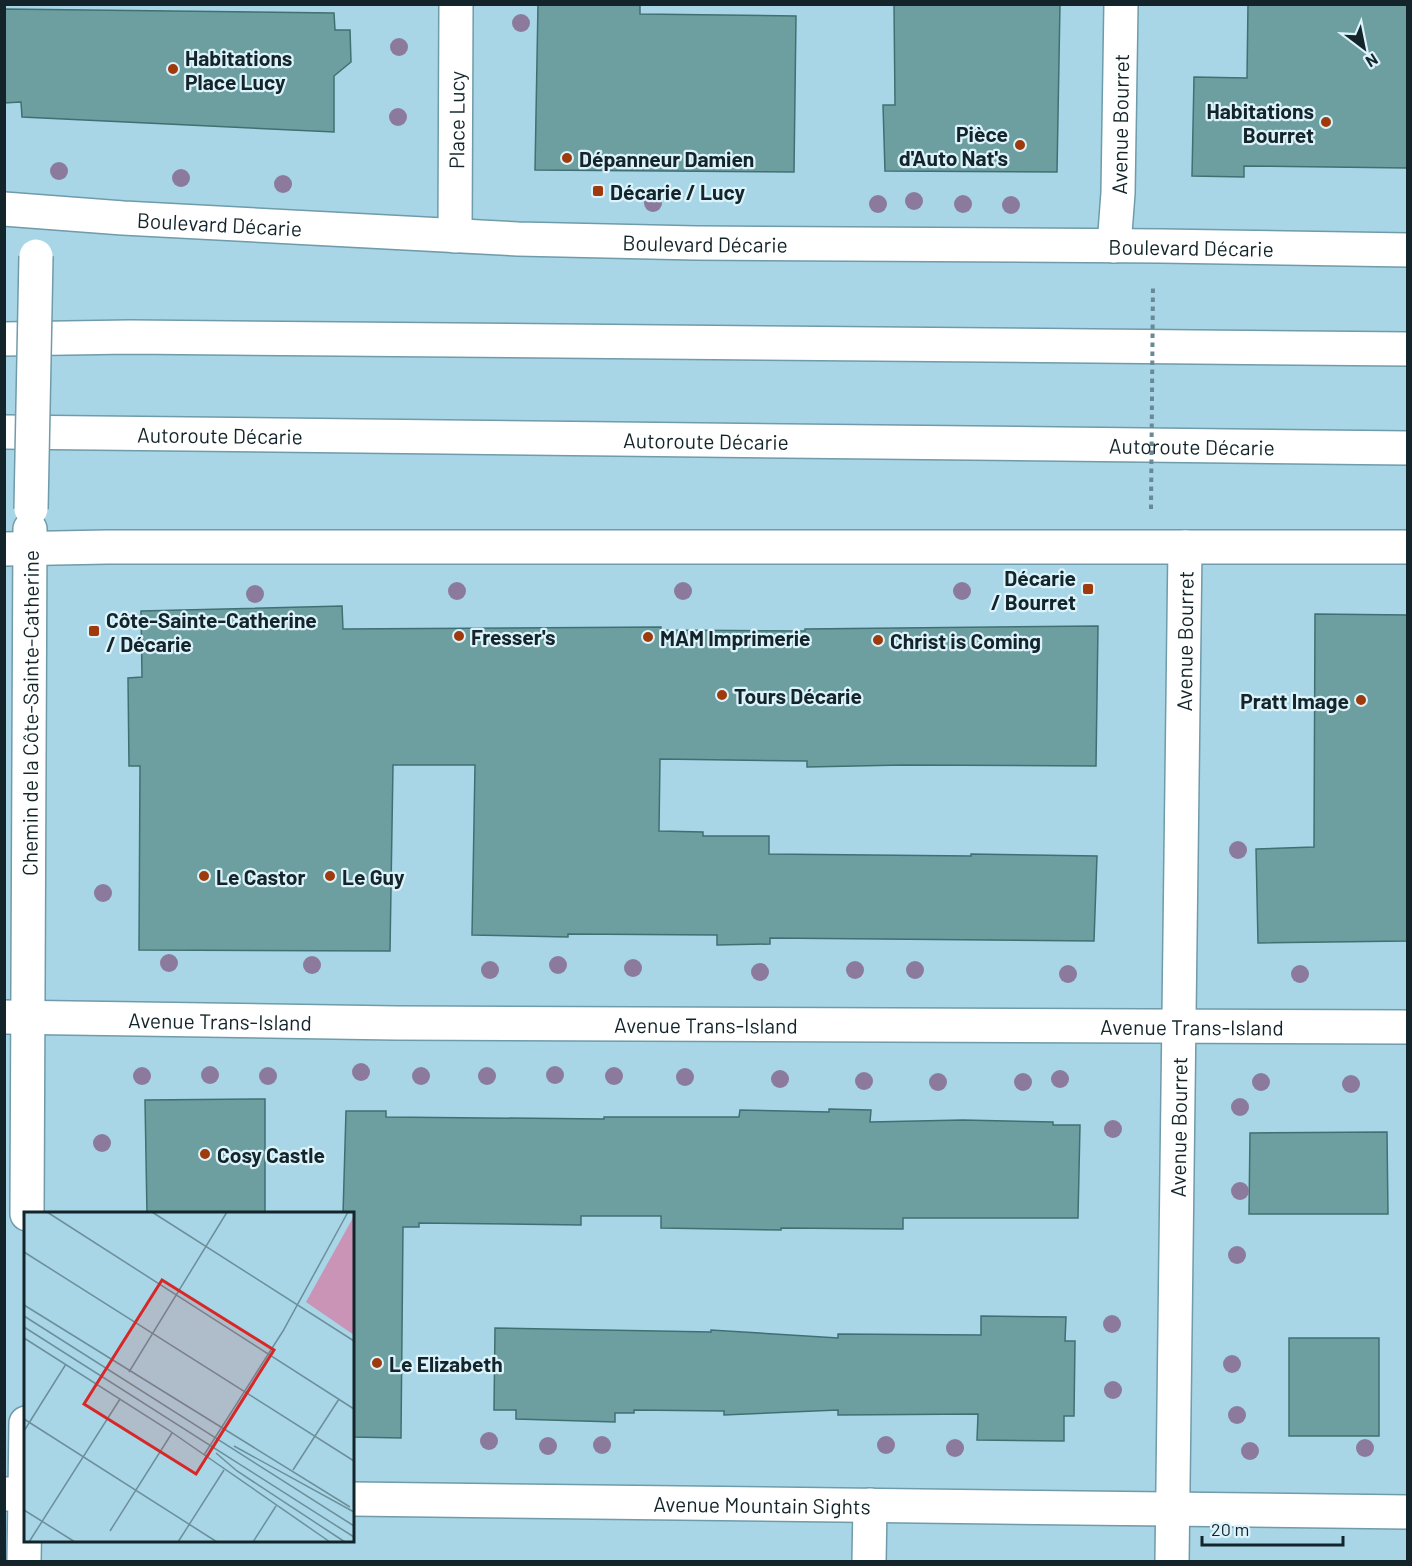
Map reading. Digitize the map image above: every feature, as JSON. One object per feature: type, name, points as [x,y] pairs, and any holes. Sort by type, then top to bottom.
[{"type":"main road","name":"Place Lucy","points":[[455,236],[456,4]]},
{"type":"main road","name":"Avenue Bourret","points":[[1114,246],[1118,193],[1121,4]]},
{"type":"main road","name":"Boulevard Décarie","points":[[4,209],[455,236],[674,243],[1407,250]]},
{"type":"main road","name":"Chemin de la Côte-Sainte-Catherine","points":[[27,1212],[16,1018],[17,549],[31,509],[38,212]]},
{"type":"main road","points":[[4,316],[130,337]]},
{"type":"main road","points":[[4,339],[130,337],[1407,349]]},
{"type":"main road","name":"Autoroute Décarie","points":[[4,432],[1407,448]]},
{"type":"main road","points":[[4,445],[96,432]]},
{"type":"main road","name":"Avenue Bourret","points":[[1172,1562],[1185,547]]},
{"type":"main road","points":[[17,549],[1407,547]]},
{"type":"main road","name":"Avenue Trans-Island","points":[[16,1018],[444,1023],[1407,1027]]},
{"type":"main road","points":[[24,1441],[18,1494],[24,1562]]},
{"type":"main road","name":"Avenue Mountain Sights","points":[[354,1499],[1407,1512]]},
{"type":"main road","points":[[869,1562],[870,1505]]},
{"type":"path","points":[[1151,508],[1153,285]]},
{"type":"building","points":[[538,4],[640,5],[640,14],[796,16],[794,172],[535,170]]},
{"type":"building","points":[[894,4],[1060,4],[1057,172],[885,171],[883,105],[895,105]]},
{"type":"building","name":"Habitations Bourret","points":[[1248,4],[1407,4],[1407,168],[1244,166],[1244,177],[1192,176],[1194,77],[1247,78]]},
{"type":"building","name":"Habitations Place Lucy","points":[[4,9],[334,13],[335,30],[350,30],[351,62],[334,76],[334,132],[22,117],[21,102],[4,103]]},
{"type":"building","points":[[342,606],[343,629],[661,627],[661,630],[805,631],[805,629],[1098,626],[1096,766],[807,767],[807,761],[660,759],[659,831],[703,832],[703,836],[769,836],[769,854],[1097,856],[1094,941],[770,938],[770,944],[717,945],[717,935],[568,934],[568,937],[472,935],[475,765],[393,765],[390,951],[139,950],[140,766],[129,766],[128,678],[142,677],[141,611]]},
{"type":"building","points":[[1315,614],[1407,615],[1407,941],[1258,943],[1256,849],[1314,847]]},
{"type":"building","name":"Cosy Castle","points":[[265,1099],[265,1212],[147,1212],[145,1100]]},
{"type":"building","points":[[829,1109],[871,1110],[870,1122],[963,1120],[1053,1122],[1053,1125],[1080,1125],[1078,1218],[903,1218],[903,1229],[661,1228],[661,1216],[581,1216],[581,1225],[419,1223],[419,1227],[403,1227],[401,1438],[354,1437],[354,1212],[343,1212],[346,1111],[386,1111],[386,1117],[604,1119],[604,1117],[739,1117],[740,1110],[829,1112]]},
{"type":"building","points":[[1387,1132],[1388,1214],[1249,1214],[1250,1133]]},
{"type":"building","points":[[981,1316],[1066,1317],[1065,1341],[1075,1341],[1074,1416],[1064,1416],[1064,1441],[977,1440],[978,1414],[838,1415],[838,1410],[724,1415],[724,1411],[634,1410],[634,1413],[615,1413],[615,1422],[516,1419],[516,1410],[494,1410],[495,1328],[711,1332],[711,1330],[838,1338],[838,1334],[981,1335]]},
{"type":"building","points":[[1289,1338],[1379,1338],[1379,1436],[1289,1436]]},
{"type":"place","name":"Habitations Place Lucy","points":[[173,69]]},
{"type":"place","name":"Habitations Bourret","points":[[1326,122]]},
{"type":"place","name":"Pièce d'Auto Nat's","points":[[1020,145]]},
{"type":"place","name":"Dépanneur Damien","points":[[567,158]]},
{"type":"place","name":"Décarie / Lucy","points":[[598,191]]},
{"type":"place","name":"Décarie / Bourret","points":[[1088,589]]},
{"type":"place","name":"Côte-Sainte-Catherine / Décarie","points":[[94,631]]},
{"type":"place","name":"Fresser's","points":[[459,636]]},
{"type":"place","name":"MAM Imprimerie","points":[[648,637]]},
{"type":"place","name":"Christ is Coming","points":[[878,640]]},
{"type":"place","name":"Tours Décarie","points":[[722,695]]},
{"type":"place","name":"Pratt Image","points":[[1361,700]]},
{"type":"place","name":"Le Castor","points":[[204,876]]},
{"type":"place","name":"Le Guy","points":[[330,876]]},
{"type":"place","name":"Cosy Castle","points":[[205,1154]]},
{"type":"place","name":"Le Elizabeth","points":[[377,1363]]}]
